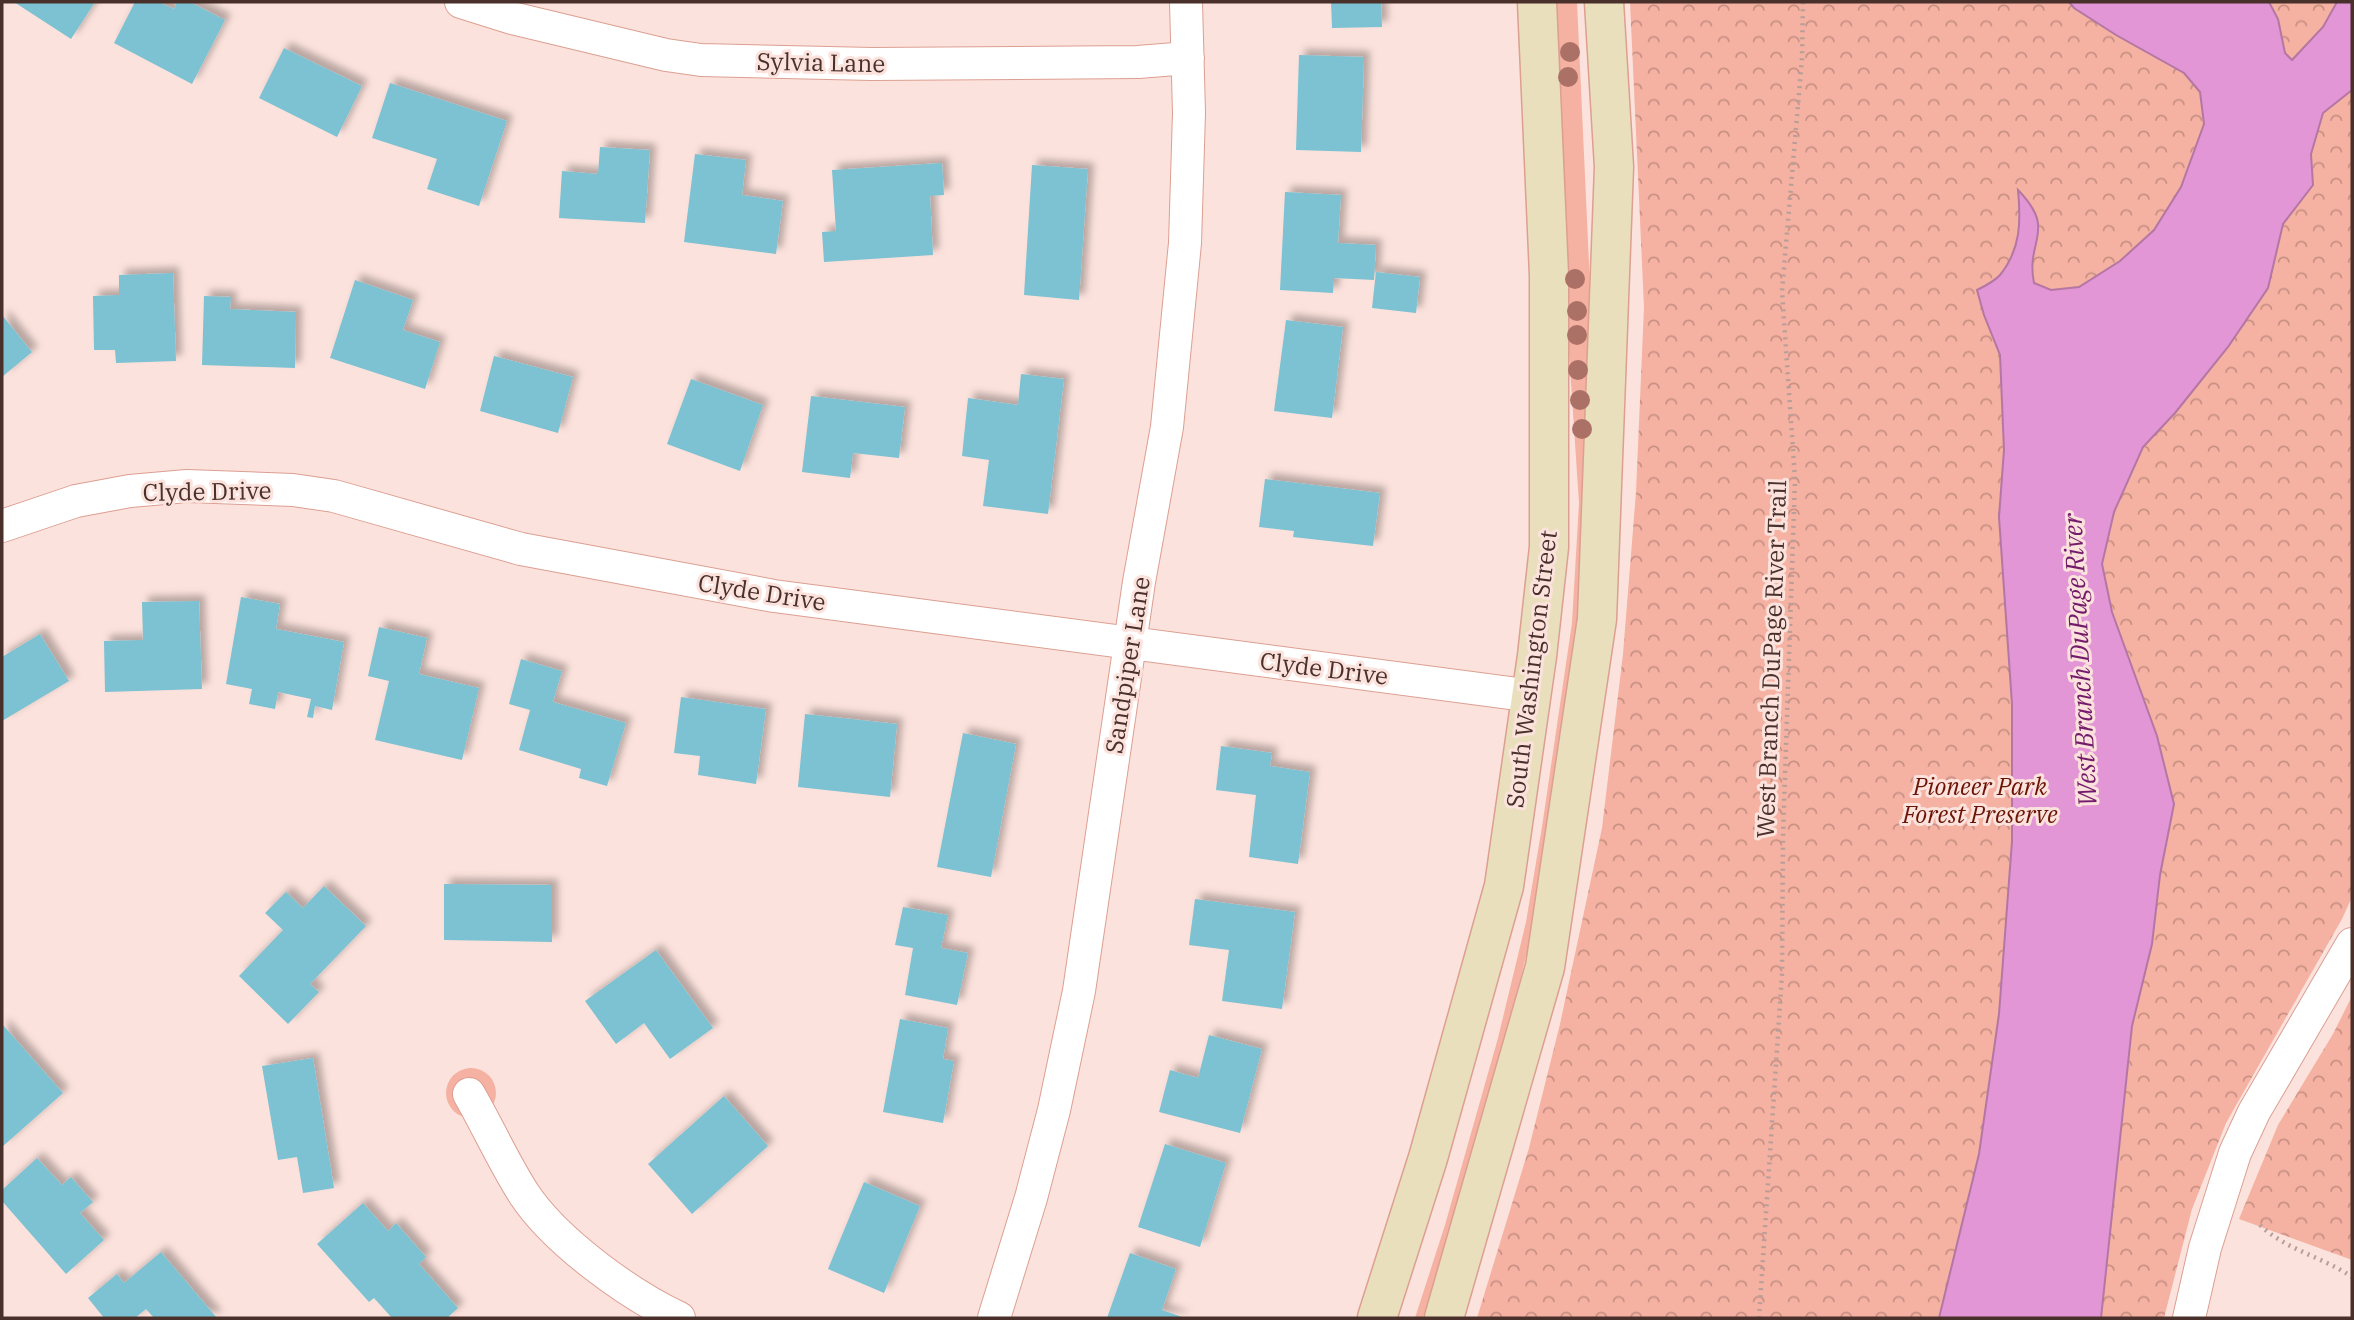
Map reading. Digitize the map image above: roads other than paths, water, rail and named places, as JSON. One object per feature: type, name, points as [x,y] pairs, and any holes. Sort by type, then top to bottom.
[{"type":"main road","name":"South Washington Street","points":[[1377,1318],[1428,1158],[1504,886],[1532,696],[1549,547],[1549,275],[1537,2]]},
{"type":"main road","points":[[1444,1318],[1545,967],[1597,619],[1614,167],[1604,2]]},
{"type":"street","name":"Sylvia Lane","points":[[461,2],[525,21],[666,55],[701,60],[872,64],[1138,62],[1188,58]]},
{"type":"street","name":"Sandpiper Lane","points":[[994,1318],[1031,1198],[1054,1110],[1079,990],[1139,582],[1167,426],[1185,243],[1189,113],[1185,2]]},
{"type":"street","name":"Clyde Drive","points":[[2,526],[76,501],[130,491],[187,486],[293,491],[334,496],[521,549],[761,594],[1532,696]]},
{"type":"street","points":[[2189,1318],[2205,1248],[2235,1153],[2254,1112],[2352,944]]},
{"type":"street","points":[[469,1094],[525,1195],[553,1227],[629,1291],[679,1318]]},
{"type":"water","name":"West Branch DuPage River","points":[[2069,2],[2269,2],[2278,19],[2285,53],[2292,60],[2323,27],[2337,2],[2352,2],[2352,90],[2323,113],[2311,154],[2313,185],[2283,224],[2268,288],[2228,347],[2175,413],[2143,447],[2114,512],[2102,564],[2112,612],[2157,736],[2174,804],[2160,875],[2152,944],[2132,1026],[2101,1318],[1939,1318],[1979,1154],[1999,1014],[2012,841],[2012,704],[1999,517],[2004,450],[2000,355],[1977,290],[1998,277],[2012,255],[2019,224],[2018,190],[2030,204],[2038,226],[2032,268],[2034,283],[2051,290],[2079,287],[2120,261],[2154,230],[2181,187],[2204,124],[2200,92],[2184,73],[2116,35]]},
{"type":"park label","name":"Pioneer Park Forest Preserve","points":[[1980,800]]}]
